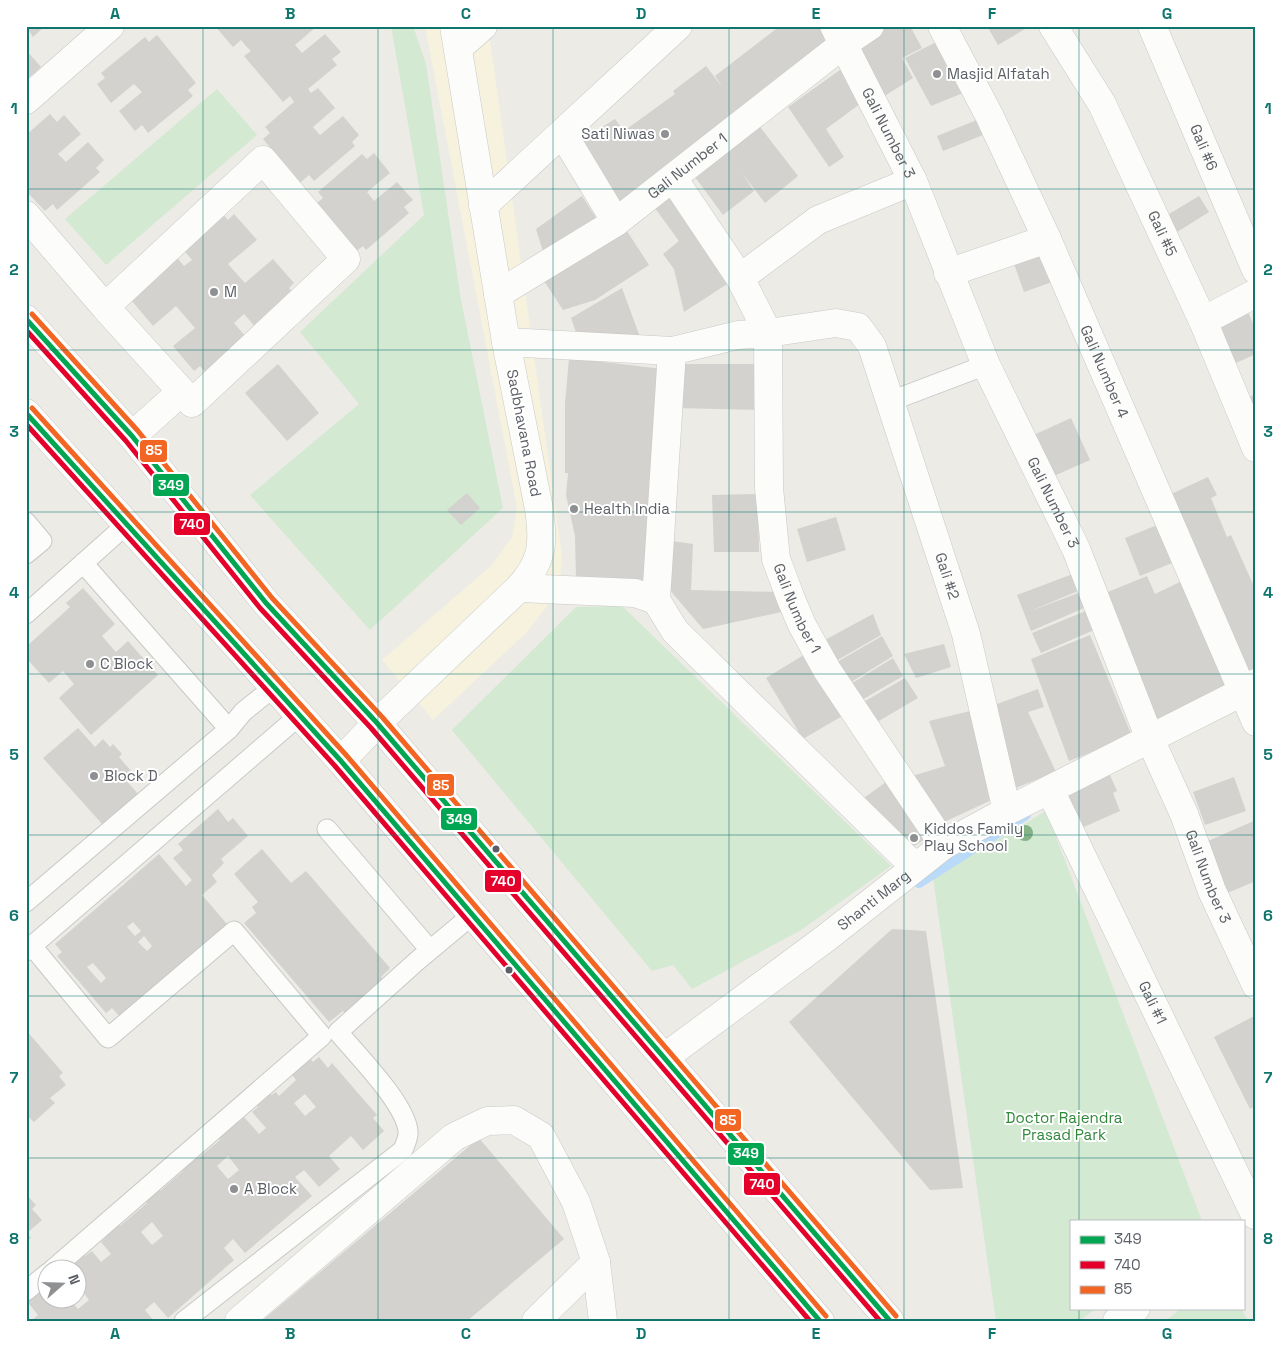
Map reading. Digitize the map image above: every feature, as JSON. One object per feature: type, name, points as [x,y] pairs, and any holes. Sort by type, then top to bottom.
[{"type":"street","points":[[26,100],[110,26]]},
{"type":"street","points":[[456,37],[483,26]]},
{"type":"street","points":[[483,206],[678,26]]},
{"type":"street","name":"Gali Number 1","points":[[498,294],[616,222],[673,178],[840,35],[870,26]]},
{"type":"street","name":"Gali Number 4","points":[[942,26],[989,115],[1048,239],[1249,687],[1256,722]]},
{"type":"street","name":"Gali #5","points":[[1053,26],[1102,104],[1203,321],[1256,448]]},
{"type":"street","name":"Gali #6","points":[[1152,26],[1256,270]]},
{"type":"street","name":"Gali Number 3","points":[[840,35],[913,181],[986,365],[1076,549],[1150,739],[1184,814],[1212,891],[1256,986]]},
{"type":"street","name":"Sadbhavana Road","points":[[341,760],[377,723],[519,588],[537,565],[542,532],[506,342],[456,37]]},
{"type":"street","points":[[563,134],[616,222]]},
{"type":"street","points":[[26,215],[105,307],[192,402],[346,259],[263,160],[105,307]]},
{"type":"street","points":[[673,178],[740,278],[768,334]]},
{"type":"street","points":[[740,278],[818,220],[913,181]]},
{"type":"street","points":[[948,273],[1048,239]]},
{"type":"street","points":[[1203,321],[1256,293]]},
{"type":"street","points":[[26,319],[132,436],[266,603],[377,723],[890,1321]]},
{"type":"street","name":"Gali #2","points":[[506,342],[672,351],[738,335],[768,334],[836,323],[858,326],[872,346],[966,634],[1007,811]]},
{"type":"street","name":"Gali Number 1","points":[[768,334],[769,488],[776,559],[802,625],[827,670],[944,845]]},
{"type":"street","points":[[672,351],[656,600],[675,631],[915,867]]},
{"type":"street","points":[[132,436],[181,392]]},
{"type":"street","points":[[26,413],[341,760],[471,916],[820,1321]]},
{"type":"street","points":[[519,588],[635,593],[656,600]]},
{"type":"street","name":"Shanti Marg","points":[[665,1057],[826,938],[944,845],[1249,687]]},
{"type":"street","name":"Gali #1","points":[[1050,790],[1251,1218]]},
{"type":"street","points":[[238,1321],[454,1137],[486,1121],[514,1120],[541,1136],[576,1202],[596,1262],[603,1321]]},
{"type":"street","points":[[536,1321],[596,1262]]},
{"type":"street","points":[[1117,1321],[1133,1310]]},
{"type":"lane","points":[[891,401],[986,365]]},
{"type":"lane","points":[[26,522],[42,540],[26,554]]},
{"type":"lane","points":[[26,614],[126,525]]},
{"type":"lane","points":[[83,563],[229,729]]},
{"type":"lane","points":[[26,902],[229,729],[243,712],[274,687]]},
{"type":"lane","points":[[64,1260],[322,1036],[234,930],[108,1038],[29,949],[300,715]]},
{"type":"lane","points":[[327,829],[430,950]]},
{"type":"lane","points":[[184,1321],[402,1150],[409,1133],[403,1114],[379,1081],[338,1032],[471,916]]},
{"type":"lane","points":[[26,1291],[38,1281]]},
{"type":"shaded area","points":[[425,26],[488,26],[562,556],[560,580],[548,605],[527,632],[433,720],[382,660],[491,566],[512,537],[517,508]]},
{"type":"green space","points":[[391,26],[413,26],[426,64],[461,300],[503,508],[370,630],[250,495],[359,404],[300,332],[424,215]]},
{"type":"green space","points":[[217,89],[257,135],[106,265],[65,219]]},
{"type":"green space","points":[[622,606],[891,866],[801,930],[692,989],[673,965],[652,971],[452,730],[576,607]]},
{"type":"green space","name":"Doctor Rajendra Prasad Park","points":[[1046,811],[1202,1220],[1070,1220],[1070,1310],[1094,1310],[1079,1321],[996,1321],[933,878]]},
{"type":"green space","points":[[1179,1310],[1242,1310],[1248,1321],[1166,1321]]},
{"type":"building","points":[[26,26],[45,26],[33,37]]},
{"type":"building","points":[[215,26],[317,26],[295,45],[302,53],[325,34],[341,52],[332,59],[337,65],[308,89],[311,93],[318,88],[335,108],[313,127],[320,135],[343,116],[359,135],[352,142],[355,146],[314,181],[309,175],[300,183],[263,139],[270,133],[265,127],[294,102],[290,96],[283,102],[244,56],[251,51],[241,40],[233,47]]},
{"type":"building","points":[[780,26],[832,26],[840,38],[620,208],[577,143],[615,119],[624,131],[675,94],[673,91],[706,66],[723,88],[715,76]]},
{"type":"building","points":[[887,26],[910,26],[922,48],[902,58],[913,78],[883,97],[854,45]]},
{"type":"building","points":[[987,26],[1030,26],[998,45]]},
{"type":"building","points":[[157,35],[196,83],[188,90],[193,96],[148,133],[142,125],[135,131],[119,111],[142,92],[134,84],[111,103],[97,84],[105,78],[101,73],[145,37],[149,42]]},
{"type":"building","name":"Masjid Alfatah","points":[[942,39],[968,91],[931,106],[905,58]]},
{"type":"building","points":[[26,50],[41,67],[26,80]]},
{"type":"building","points":[[844,67],[864,101],[826,129],[844,157],[829,167],[788,107]]},
{"type":"building","points":[[50,114],[57,122],[64,115],[81,134],[58,154],[66,162],[88,142],[104,160],[96,168],[100,172],[57,210],[53,204],[45,211],[26,191],[26,135]]},
{"type":"building","points":[[977,120],[983,135],[943,151],[937,136]]},
{"type":"building","points":[[760,127],[798,176],[765,203],[742,173],[754,191],[723,215],[695,177]]},
{"type":"building","points":[[374,153],[390,173],[367,192],[374,201],[397,182],[413,200],[404,207],[409,213],[366,250],[363,246],[355,252],[314,205],[323,198],[318,192],[362,154],[367,159]]},
{"type":"building","points":[[672,190],[735,279],[684,312],[674,269],[663,254],[679,241],[652,204]]},
{"type":"building","points":[[582,196],[600,224],[546,261],[536,229]]},
{"type":"building","points":[[1199,196],[1209,212],[1174,234],[1164,217]]},
{"type":"building","name":"M","points":[[221,212],[228,220],[234,214],[257,240],[228,264],[245,283],[273,259],[294,283],[289,288],[296,296],[257,329],[244,314],[234,323],[246,337],[205,372],[200,366],[194,371],[173,346],[195,328],[176,306],[153,326],[132,301],[139,295],[133,288],[174,254],[184,266],[192,260],[181,247]]},
{"type":"building","points":[[625,228],[649,265],[595,300],[563,310],[544,281]]},
{"type":"building","points":[[1041,251],[1052,282],[1024,292],[1013,261]]},
{"type":"building","points":[[622,288],[640,337],[578,338],[571,318]]},
{"type":"building","points":[[1246,307],[1256,331],[1256,354],[1229,366],[1210,323]]},
{"type":"building","points":[[569,358],[663,369],[652,585],[576,579],[575,536],[566,495],[568,473],[565,473],[565,404]]},
{"type":"building","points":[[278,364],[319,413],[287,441],[245,393]]},
{"type":"building","points":[[679,364],[755,364],[761,410],[676,408]]},
{"type":"building","points":[[1256,394],[1256,426],[1244,399]]},
{"type":"building","points":[[1071,418],[1090,460],[1045,480],[1027,438]]},
{"type":"building","points":[[1208,477],[1217,495],[1211,498],[1227,537],[1231,535],[1256,591],[1256,671],[1250,673],[1169,495]]},
{"type":"building","points":[[467,493],[480,508],[461,525],[447,510]]},
{"type":"building","points":[[758,494],[759,552],[714,552],[712,495]]},
{"type":"building","points":[[836,517],[846,550],[807,562],[797,529]]},
{"type":"building","points":[[1167,521],[1182,559],[1140,576],[1125,538]]},
{"type":"building","points":[[672,541],[693,544],[691,590],[780,592],[786,611],[703,629],[669,589]]},
{"type":"building","points":[[1078,572],[1085,588],[1028,612],[1086,590],[1091,605],[1031,631],[1017,595]]},
{"type":"building","points":[[1147,576],[1155,594],[1184,580],[1230,689],[1154,729],[1098,596]]},
{"type":"building","name":"C Block","points":[[83,588],[115,624],[102,636],[116,652],[128,641],[158,675],[91,735],[59,698],[74,684],[63,671],[49,683],[26,658],[26,647],[70,607],[66,603]]},
{"type":"building","points":[[1093,608],[1101,627],[1041,653],[1032,633]]},
{"type":"building","points":[[873,614],[881,635],[836,661],[823,641]]},
{"type":"building","points":[[1090,635],[1132,736],[1069,761],[1031,659]]},
{"type":"building","points":[[882,636],[893,656],[848,684],[837,662]]},
{"type":"building","points":[[944,644],[951,667],[916,678],[904,654]]},
{"type":"building","points":[[812,650],[849,712],[803,739],[766,678]]},
{"type":"building","points":[[893,658],[903,676],[860,701],[849,685]]},
{"type":"building","points":[[905,678],[918,698],[872,725],[860,704]]},
{"type":"building","points":[[1038,689],[1044,707],[1028,712],[1056,772],[1013,789],[989,707]]},
{"type":"building","points":[[974,710],[996,798],[944,822],[909,777],[945,766],[929,721]]},
{"type":"building","name":"Block D","points":[[78,728],[95,747],[103,739],[110,747],[113,744],[122,754],[119,757],[133,773],[125,779],[138,794],[103,825],[43,758]]},
{"type":"building","points":[[1109,773],[1117,791],[1113,793],[1120,811],[1077,830],[1061,793]]},
{"type":"building","points":[[1234,777],[1246,811],[1205,825],[1193,792]]},
{"type":"building","points":[[890,779],[933,834],[903,853],[857,803]]},
{"type":"building","points":[[218,809],[228,822],[233,818],[248,836],[221,859],[224,863],[212,875],[217,882],[202,895],[227,924],[120,1017],[112,1008],[106,1013],[57,956],[62,952],[55,944],[159,854],[186,886],[192,880],[173,858],[183,850],[178,844]],"holes":[[[133,922],[141,931],[135,936],[127,927]],[[144,936],[152,946],[147,951],[138,942]],[[93,963],[106,978],[101,983],[87,967]]]},
{"type":"building","points":[[1256,820],[1256,881],[1225,894],[1201,844]]},
{"type":"building","points":[[262,849],[291,883],[306,871],[390,968],[381,977],[388,985],[347,1016],[343,1011],[329,1022],[244,923],[256,913],[252,907],[258,902],[234,874]]},
{"type":"building","points":[[892,929],[926,931],[963,1188],[930,1190],[789,1022]]},
{"type":"building","points":[[1256,1015],[1256,1106],[1250,1109],[1214,1037]]},
{"type":"building","points":[[26,1030],[63,1073],[59,1076],[66,1085],[50,1098],[55,1103],[34,1122],[26,1115]]},
{"type":"building","name":"A Block","points":[[308,1056],[313,1062],[319,1057],[328,1068],[332,1063],[377,1115],[373,1118],[384,1131],[363,1150],[351,1136],[329,1156],[340,1169],[319,1187],[304,1170],[295,1177],[312,1196],[245,1253],[233,1239],[224,1248],[234,1260],[168,1318],[154,1302],[145,1310],[154,1321],[31,1321],[38,1315],[26,1300],[38,1290],[38,1310],[88,1310],[88,1260],[73,1260],[82,1252],[85,1256],[92,1251],[101,1262],[111,1254],[101,1242],[105,1238],[101,1234],[116,1221],[120,1226],[147,1203],[143,1198],[157,1187],[160,1191],[183,1171],[180,1167],[194,1155],[197,1159],[220,1140],[216,1134],[235,1118],[239,1122],[244,1117],[259,1134],[266,1128],[252,1112],[258,1107],[254,1102],[268,1091],[271,1095],[276,1092],[279,1096],[296,1080],[290,1072]],"holes":[[[305,1094],[316,1107],[305,1116],[294,1103]],[[228,1156],[239,1170],[228,1179],[217,1166]],[[152,1222],[163,1236],[152,1245],[141,1232]]]},
{"type":"building","points":[[479,1138],[564,1239],[467,1321],[262,1321]]},
{"type":"building","points":[[26,1194],[36,1205],[32,1209],[42,1220],[27,1233],[31,1238],[26,1242]]},
{"type":"waterway","points":[[919,883],[1026,815]]},
{"type":"transit line","name":"85","points":[[32,314],[138,431],[272,598],[383,718],[896,1316]]},
{"type":"transit line","name":"349","points":[[26,319],[132,436],[266,603],[377,723],[890,1321]]},
{"type":"transit line","name":"740","points":[[26,330],[126,441],[260,608],[371,728],[880,1321]]},
{"type":"transit line","name":"85","points":[[32,408],[347,756],[826,1316]]},
{"type":"transit line","name":"349","points":[[26,413],[341,761],[820,1321]]},
{"type":"transit line","name":"740","points":[[26,424],[335,766],[810,1321]]},
{"type":"place","name":"Masjid Alfatah","points":[[937,74]]},
{"type":"place","name":"Sati Niwas","points":[[665,134]]},
{"type":"place","name":"M","points":[[214,292]]},
{"type":"place","name":"Health India","points":[[574,509]]},
{"type":"place","name":"C Block","points":[[90,664]]},
{"type":"place","name":"Block D","points":[[94,776]]},
{"type":"place","name":"Kiddos Family Play School","points":[[914,838]]},
{"type":"place","name":"A Block","points":[[234,1189]]}]
